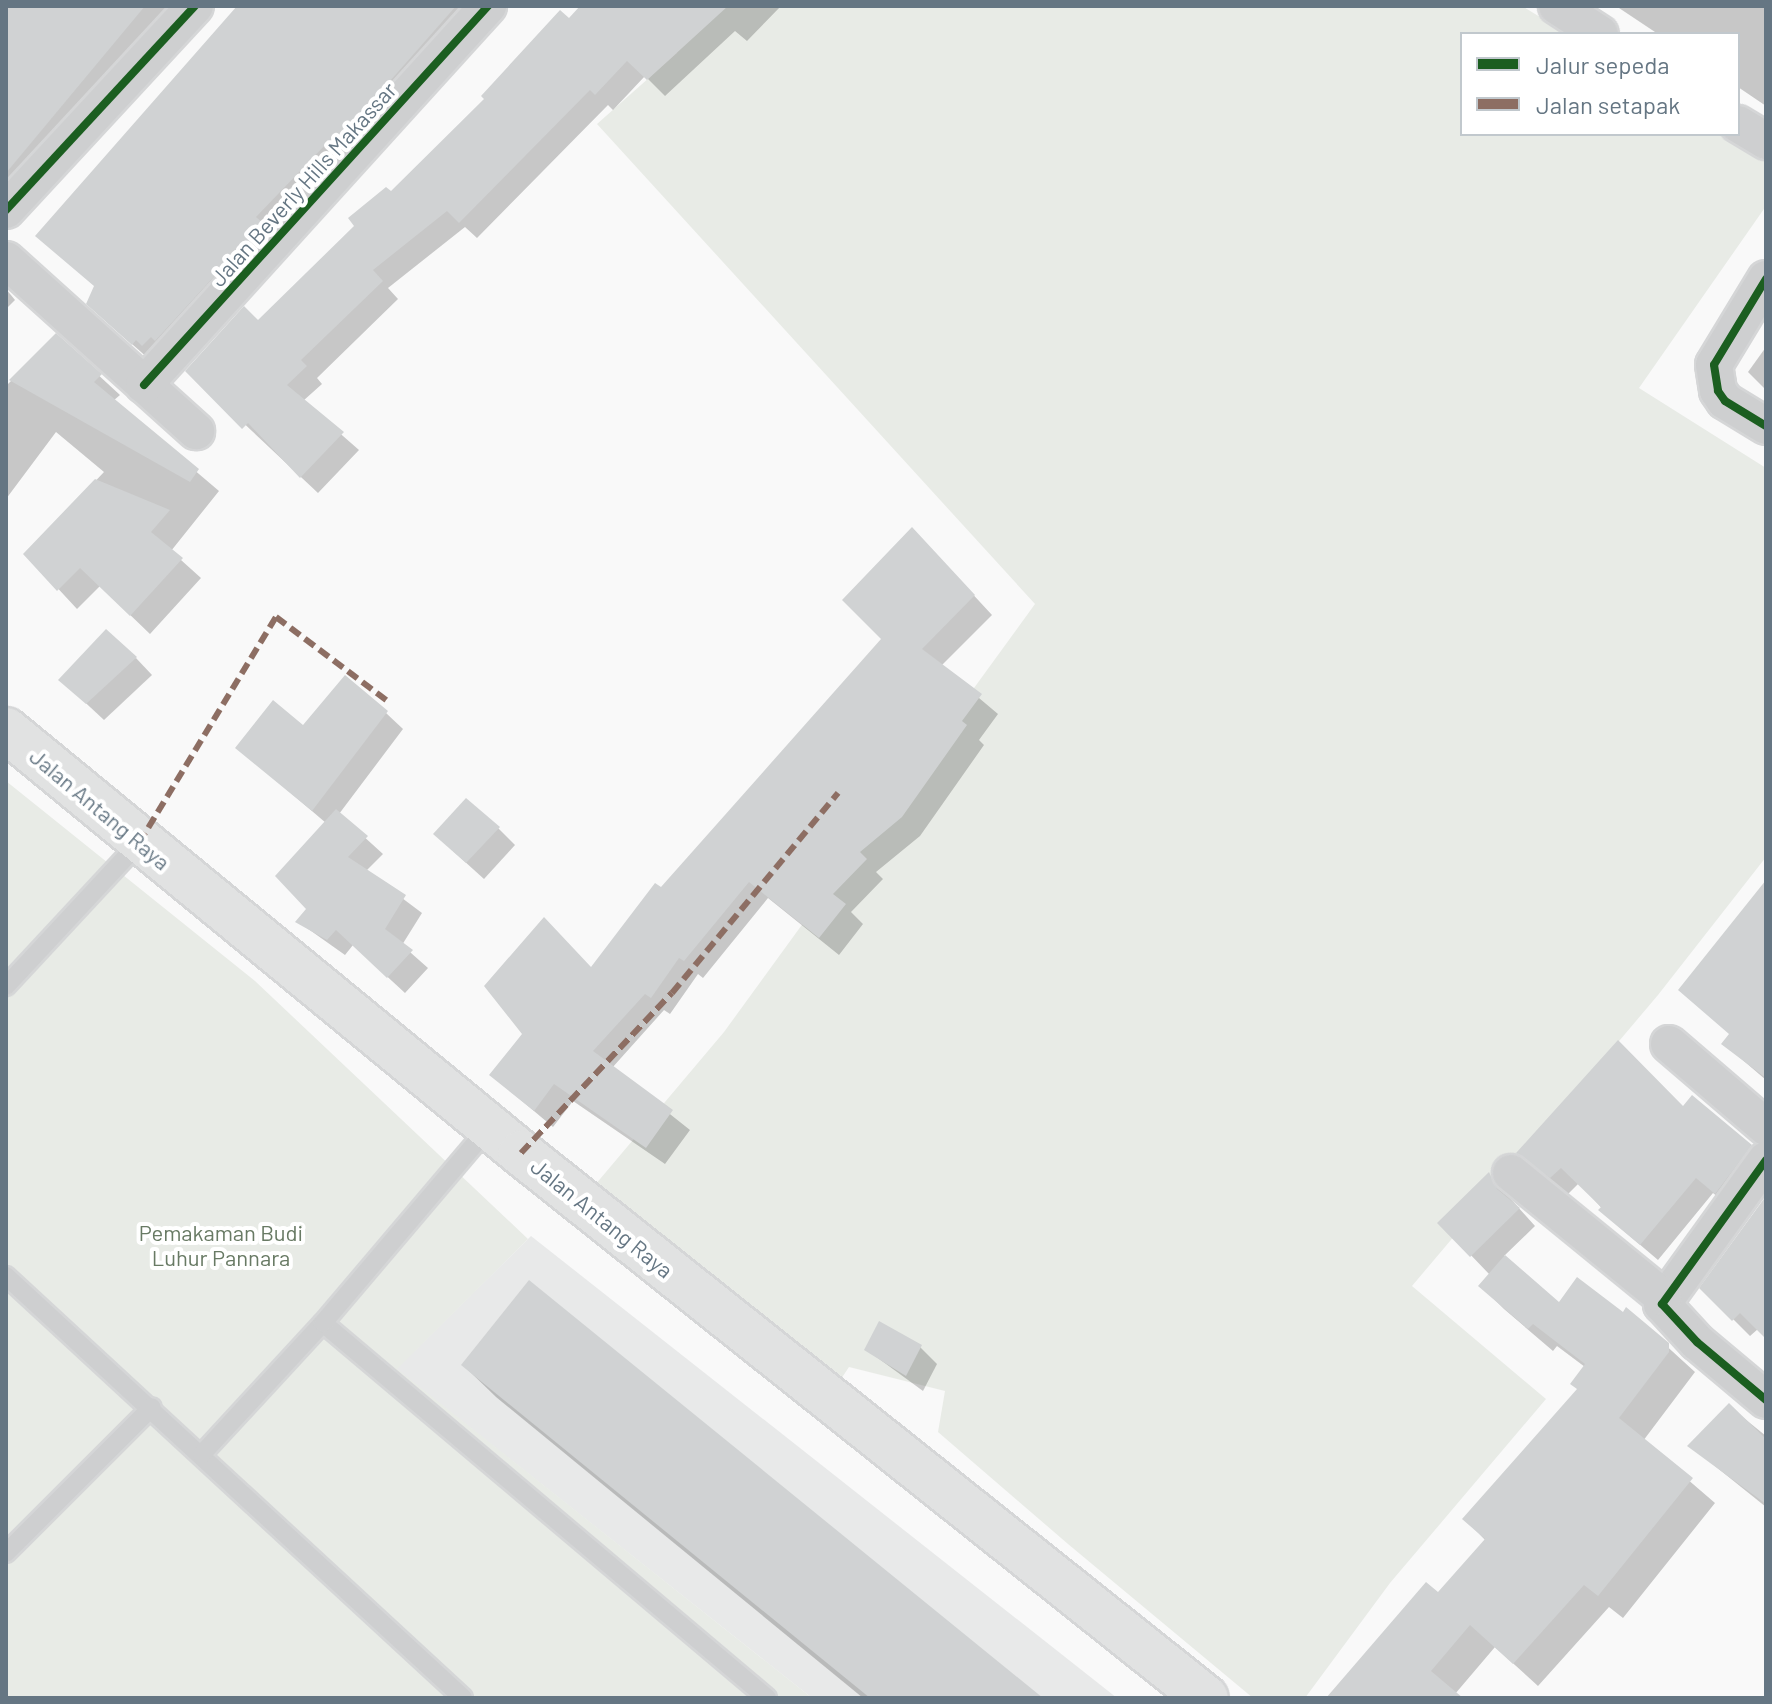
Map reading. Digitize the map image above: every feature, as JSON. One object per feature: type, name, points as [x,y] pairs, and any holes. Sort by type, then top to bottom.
[{"type":"main road","name":"Jalan Antang Raya","points":[[6,730],[139,843],[489,1127],[1206,1698]]},
{"type":"street","points":[[6,210],[195,6]]},
{"type":"street","name":"Jalan Beverly Hills Makassar","points":[[144,385],[488,6]]},
{"type":"street","points":[[1557,6],[1597,32]]},
{"type":"street","points":[[1740,125],[1766,141]]},
{"type":"street","points":[[6,260],[196,431]]},
{"type":"street","points":[[1766,279],[1714,365],[1718,391],[1725,401],[1766,426]]},
{"type":"street","points":[[1669,1044],[1766,1127]]},
{"type":"street","points":[[1766,1160],[1663,1297],[1664,1309],[1697,1342],[1766,1400]]},
{"type":"street","points":[[1511,1173],[1663,1297]]},
{"type":"lane","points":[[6,986],[139,843]]},
{"type":"lane","points":[[202,1454],[323,1323],[489,1127]]},
{"type":"lane","points":[[6,1276],[152,1407],[463,1698]]},
{"type":"lane","points":[[323,1323],[767,1698]]},
{"type":"lane","points":[[6,1553],[152,1407]]},
{"type":"shaded area","points":[[531,1236],[1117,1698],[812,1698],[396,1369]]},
{"type":"green space","points":[[701,6],[1522,6],[1565,32],[1460,32],[1460,136],[1736,136],[1766,154],[1766,206],[1639,388],[1766,468],[1766,857],[1658,995],[1412,1286],[1546,1399],[1390,1583],[1305,1698],[1253,1698],[1068,1544],[938,1432],[945,1391],[849,1367],[841,1379],[595,1185],[724,1032],[1035,604],[597,124],[677,53],[686,22]]},
{"type":"green space","name":"Pemakaman Budi Luhur Pannara","points":[[6,781],[255,981],[528,1239],[397,1369],[812,1698],[6,1698]]},
{"type":"building","points":[[6,6],[145,6],[6,173]]},
{"type":"building","points":[[237,6],[456,6],[331,148],[327,143],[256,217],[263,223],[155,341],[151,337],[142,346],[136,340],[132,345],[86,304],[94,286],[35,236]]},
{"type":"building","points":[[580,6],[728,6],[647,80],[627,61],[595,95],[590,90],[459,223],[447,211],[373,270],[383,281],[301,360],[307,366],[287,385],[344,432],[300,478],[248,423],[242,429],[185,371],[244,306],[258,320],[354,226],[348,218],[386,187],[391,191],[484,99],[481,96],[560,10],[569,18]]},
{"type":"building","points":[[56,333],[102,374],[94,382],[199,469],[190,482],[9,380]]},
{"type":"building","points":[[95,479],[170,510],[151,532],[183,558],[130,616],[80,568],[57,591],[23,554]]},
{"type":"building","points":[[912,527],[975,595],[922,649],[982,694],[962,721],[967,725],[902,817],[860,852],[867,859],[833,894],[846,904],[819,938],[749,882],[684,961],[679,958],[651,998],[645,994],[593,1051],[673,1110],[646,1148],[554,1084],[534,1111],[489,1075],[522,1034],[484,986],[544,917],[591,967],[655,883],[661,887],[881,639],[842,600]]},
{"type":"building","points":[[106,629],[137,657],[86,704],[58,680]]},
{"type":"building","points":[[345,675],[388,711],[312,811],[235,748],[273,700],[303,725]]},
{"type":"building","points":[[466,798],[500,827],[466,863],[433,834]]},
{"type":"building","points":[[336,809],[368,836],[348,857],[406,895],[385,929],[413,950],[387,978],[336,930],[327,940],[295,922],[306,909],[275,876]]},
{"type":"building","points":[[1766,880],[1766,1078],[1721,1044],[1729,1034],[1678,990]]},
{"type":"building","points":[[1618,1040],[1683,1106],[1692,1095],[1752,1145],[1715,1194],[1696,1178],[1640,1245],[1598,1210],[1601,1207],[1561,1168],[1550,1178],[1516,1153]]},
{"type":"building","points":[[1489,1172],[1497,1189],[1520,1208],[1470,1257],[1437,1223]]},
{"type":"building","points":[[1766,1196],[1766,1339],[1740,1313],[1732,1321],[1699,1288]]},
{"type":"building","points":[[1505,1255],[1559,1302],[1577,1277],[1623,1312],[1626,1307],[1669,1343],[1669,1352],[1619,1418],[1693,1478],[1598,1596],[1584,1585],[1513,1664],[1470,1625],[1431,1671],[1463,1698],[1326,1698],[1426,1582],[1438,1592],[1485,1539],[1462,1519],[1577,1389],[1570,1384],[1585,1364],[1533,1324],[1528,1329],[1478,1286]]},
{"type":"building","points":[[529,1280],[1043,1698],[870,1698],[461,1365]]},
{"type":"building","points":[[879,1321],[922,1345],[906,1376],[864,1350]]},
{"type":"building","points":[[1729,1403],[1766,1439],[1766,1504],[1687,1446]]},
{"type":"marked path","points":[[139,843],[276,617],[389,702]]},
{"type":"marked path","points":[[521,1153],[672,993],[838,793]]},
{"type":"cycle path","points":[[6,210],[195,6]]},
{"type":"cycle path","points":[[144,385],[488,6]]},
{"type":"cycle path","points":[[1766,279],[1714,365],[1718,391],[1725,401],[1766,426]]},
{"type":"cycle path","points":[[1766,1160],[1662,1304],[1697,1342],[1766,1400]]}]
